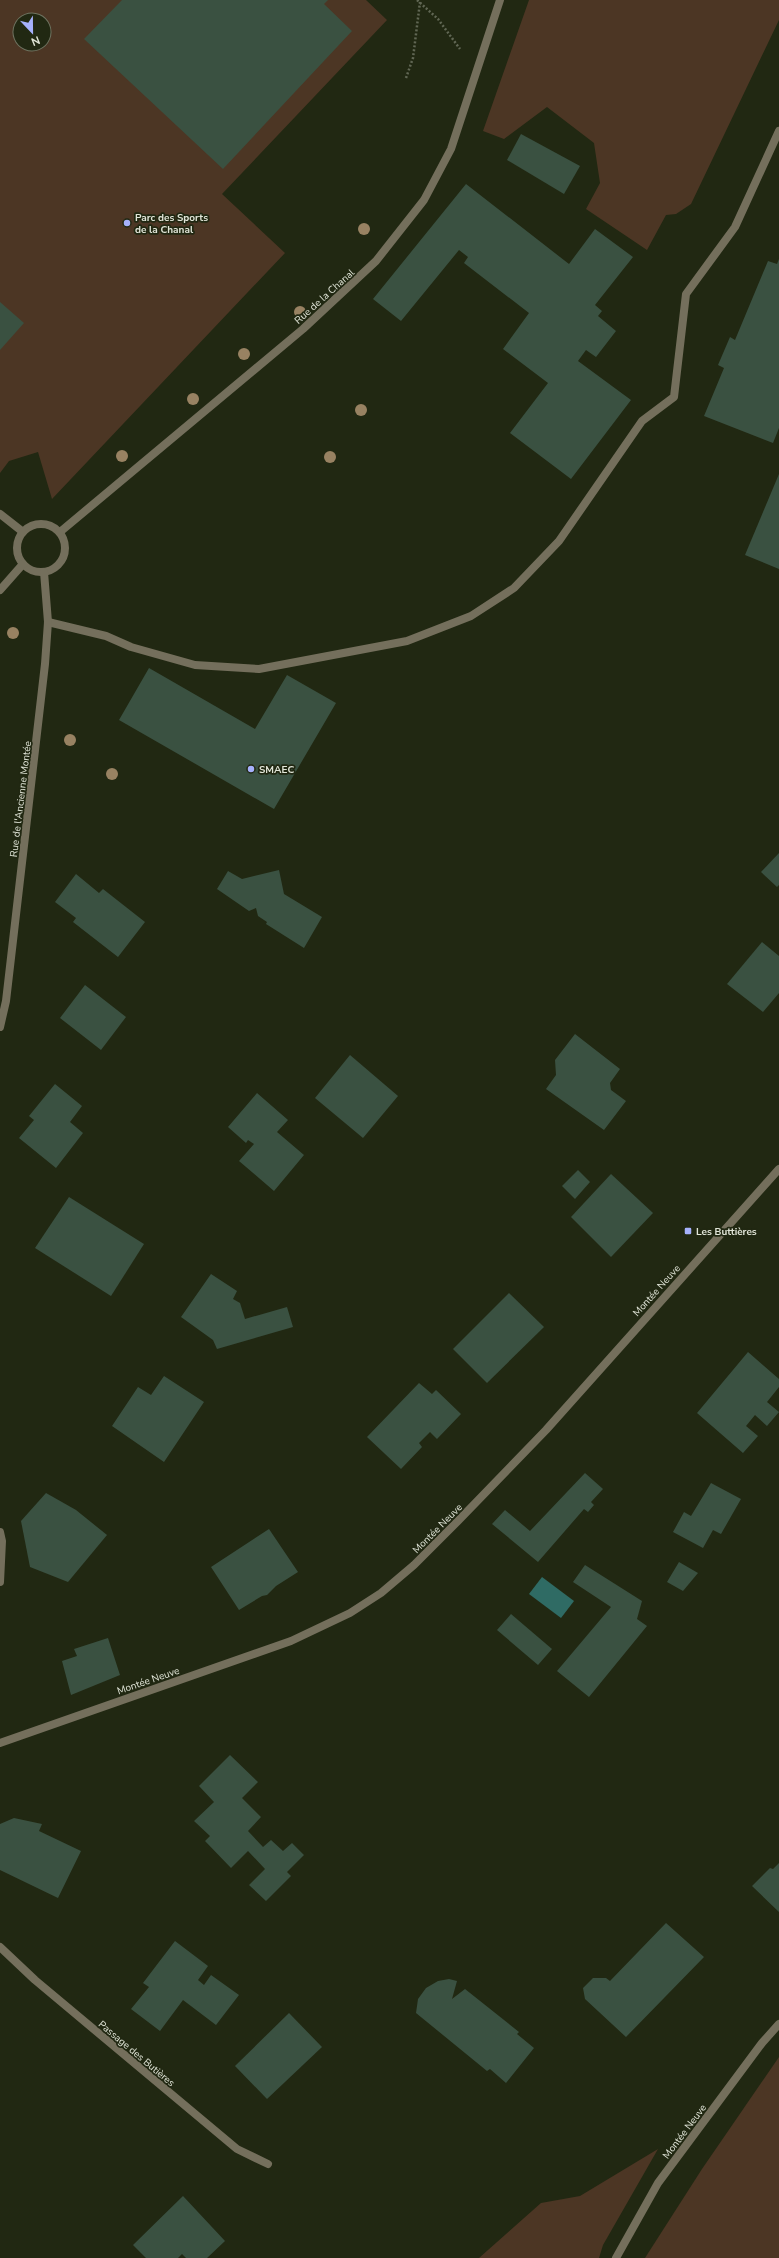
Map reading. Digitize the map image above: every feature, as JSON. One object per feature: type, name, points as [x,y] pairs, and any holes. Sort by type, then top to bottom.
[{"type":"street","name":"Rue de la Chanal","points":[[60,532],[303,329],[376,261],[424,200],[451,149],[500,0]]},
{"type":"street","points":[[48,622],[106,636],[131,646],[195,665],[259,669],[407,641],[471,616],[514,588],[559,541],[642,421],[674,397],[686,294],[735,227],[779,131]]},
{"type":"street","points":[[0,514],[23,532]]},
{"type":"street","points":[[37,524],[54,527],[60,532],[66,546],[62,560],[51,570],[36,572],[23,564],[17,548],[23,532],[37,524]]},
{"type":"street","points":[[0,590],[23,564]]},
{"type":"street","name":"Rue de l'Ancienne Montée","points":[[0,1027],[8,985],[45,664],[48,622],[44,572]]},
{"type":"street","name":"Montée Neuve","points":[[0,1743],[291,1641],[350,1613],[381,1593],[414,1565],[546,1430],[779,1169]]},
{"type":"street","points":[[0,1532],[2,1541],[0,1582]]},
{"type":"street","name":"Passage des Butières","points":[[0,1947],[35,1980],[237,2149],[268,2164]]},
{"type":"street","name":"Montée Neuve","points":[[616,2258],[658,2183],[762,2043],[779,2024]]},
{"type":"path","points":[[418,1],[438,19],[476,70]]},
{"type":"path","points":[[406,78],[413,58],[418,1]]},
{"type":"shaded area","name":"Parc des Sports de la Chanal","points":[[0,0],[366,0],[387,20],[222,194],[285,253],[52,499],[38,452],[9,461],[0,473]]},
{"type":"shaded area","points":[[529,0],[779,0],[779,20],[691,204],[676,214],[666,215],[647,250],[586,209],[600,183],[594,143],[547,107],[504,139],[483,131]]},
{"type":"shaded area","points":[[779,2057],[779,2258],[645,2258],[702,2169]]},
{"type":"shaded area","points":[[658,2149],[603,2245],[599,2258],[479,2258],[541,2203],[580,2196]]},
{"type":"water","points":[[542,1577],[574,1601],[561,1618],[529,1594]]},
{"type":"building","points":[[122,0],[328,0],[324,4],[352,31],[223,169],[84,39]]},
{"type":"building","points":[[521,134],[580,166],[564,194],[507,160]]},
{"type":"building","points":[[466,184],[569,264],[595,229],[633,257],[595,305],[602,311],[598,316],[616,331],[596,357],[586,350],[578,361],[631,400],[571,479],[510,433],[548,383],[503,349],[529,313],[464,263],[468,257],[459,250],[401,321],[373,299]]},
{"type":"building","points":[[779,259],[779,428],[773,443],[704,416],[724,368],[718,365],[730,337],[735,340],[768,261],[777,264]]},
{"type":"building","points":[[0,302],[24,323],[0,350]]},
{"type":"building","points":[[779,474],[779,569],[745,555]]},
{"type":"building","name":"SMAEC","points":[[149,668],[255,729],[287,675],[336,703],[274,809],[119,720]]},
{"type":"building","points":[[779,853],[779,885],[777,887],[761,872]]},
{"type":"building","points":[[279,870],[284,894],[322,917],[304,948],[266,924],[267,922],[258,916],[256,908],[249,911],[217,889],[228,871],[242,879]]},
{"type":"building","points":[[76,874],[99,893],[103,889],[145,922],[118,957],[73,922],[76,918],[55,902]]},
{"type":"building","points":[[762,942],[779,956],[779,993],[763,1012],[727,984]]},
{"type":"building","points":[[85,985],[126,1017],[101,1050],[60,1018]]},
{"type":"building","points":[[575,1034],[620,1069],[610,1083],[611,1090],[626,1101],[604,1130],[546,1089],[556,1075],[555,1060]]},
{"type":"building","points":[[350,1055],[398,1096],[363,1138],[315,1098]]},
{"type":"building","points":[[55,1084],[82,1106],[70,1122],[83,1133],[56,1168],[19,1138],[34,1120],[29,1116]]},
{"type":"building","points":[[257,1093],[288,1120],[277,1132],[304,1155],[274,1191],[239,1161],[254,1144],[248,1140],[246,1143],[228,1127]]},
{"type":"building","points":[[578,1170],[590,1182],[575,1199],[562,1186]]},
{"type":"building","points":[[611,1174],[653,1213],[611,1257],[571,1217]]},
{"type":"building","points":[[69,1197],[144,1244],[111,1296],[35,1248]]},
{"type":"building","points":[[211,1274],[237,1291],[233,1299],[240,1303],[245,1319],[287,1307],[293,1327],[217,1349],[213,1340],[181,1317]]},
{"type":"building","points":[[509,1293],[544,1327],[487,1383],[453,1349]]},
{"type":"building","points":[[748,1352],[779,1379],[779,1387],[767,1402],[779,1412],[767,1426],[755,1415],[746,1426],[758,1436],[743,1453],[697,1413]]},
{"type":"building","points":[[164,1376],[204,1402],[164,1462],[112,1426],[138,1387],[151,1395]]},
{"type":"building","points":[[419,1383],[432,1394],[436,1390],[461,1414],[437,1439],[430,1432],[419,1443],[422,1447],[401,1469],[367,1437]]},
{"type":"building","points":[[585,1473],[603,1489],[591,1502],[594,1505],[588,1512],[584,1509],[538,1562],[492,1524],[505,1510],[530,1531]]},
{"type":"building","points":[[711,1483],[741,1499],[721,1534],[713,1530],[703,1548],[673,1532],[684,1512],[691,1516]]},
{"type":"building","points":[[46,1493],[76,1510],[107,1535],[68,1582],[30,1567],[21,1521]]},
{"type":"building","points":[[269,1529],[298,1572],[276,1586],[267,1595],[262,1596],[239,1610],[211,1567]]},
{"type":"building","points":[[679,1562],[698,1573],[683,1591],[667,1582]]},
{"type":"building","points":[[585,1565],[642,1601],[637,1619],[647,1626],[589,1697],[557,1671],[611,1607],[573,1582]]},
{"type":"building","points":[[511,1614],[552,1649],[538,1665],[497,1630]]},
{"type":"building","points":[[108,1638],[120,1675],[71,1695],[62,1661],[77,1656],[74,1649]]},
{"type":"building","points":[[230,1755],[258,1782],[242,1798],[261,1817],[248,1831],[263,1847],[271,1840],[283,1851],[292,1843],[304,1855],[287,1872],[291,1876],[266,1901],[249,1885],[265,1869],[248,1851],[231,1868],[205,1841],[210,1836],[194,1821],[214,1802],[199,1786]]},
{"type":"building","points":[[14,1818],[42,1824],[39,1831],[81,1851],[58,1898],[0,1870],[0,1824]]},
{"type":"building","points":[[779,1863],[779,1912],[752,1886],[770,1868],[773,1869]]},
{"type":"building","points":[[666,1923],[704,1957],[626,2037],[585,1999],[583,1988],[593,1978],[606,1978],[610,1981]]},
{"type":"building","points":[[175,1941],[208,1966],[198,1980],[204,1985],[211,1975],[239,1995],[216,2025],[183,2000],[160,2031],[131,2009],[149,1987],[143,1983]]},
{"type":"building","points":[[449,1979],[457,1981],[452,1999],[465,1989],[519,2032],[517,2034],[534,2048],[506,2083],[490,2069],[487,2071],[416,2013],[418,1999],[426,1988],[438,1981]]},
{"type":"building","points":[[289,2013],[322,2047],[267,2099],[235,2066]]},
{"type":"building","points":[[183,2196],[225,2241],[207,2258],[186,2258],[182,2254],[178,2258],[146,2258],[133,2245]]},
{"type":"place","name":"Parc des Sports de la Chanal","points":[[127,223]]},
{"type":"place","name":"SMAEC","points":[[251,769]]},
{"type":"place","name":"Les Buttières","points":[[688,1231]]}]
